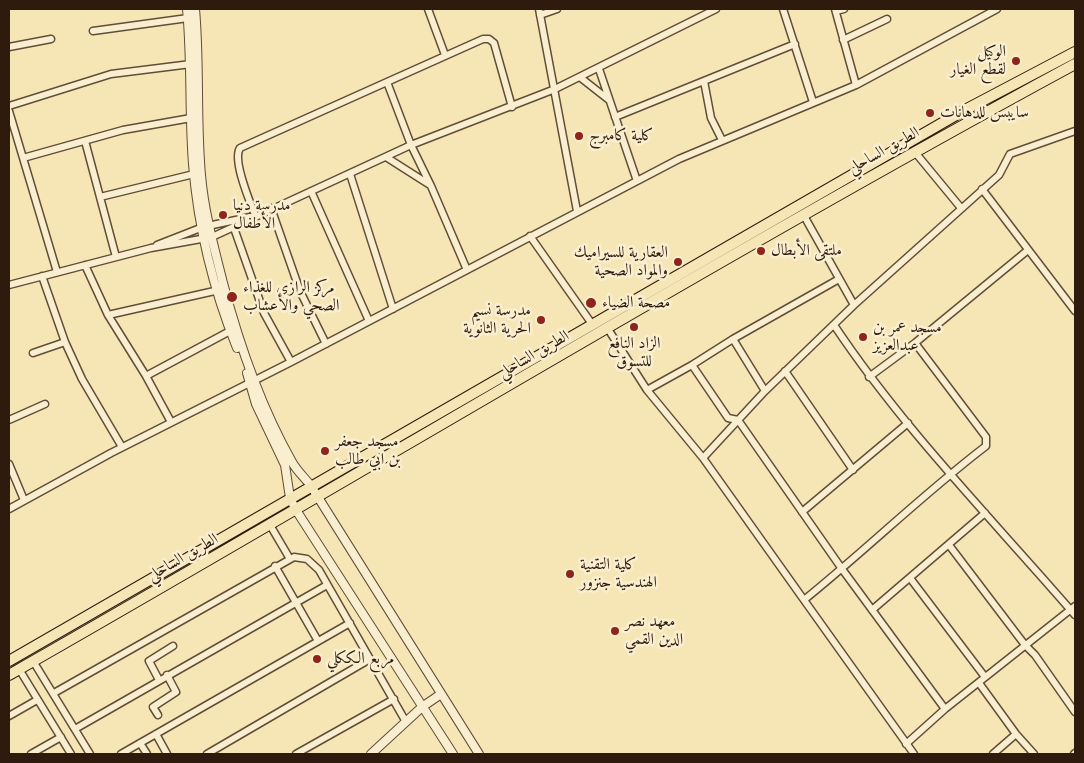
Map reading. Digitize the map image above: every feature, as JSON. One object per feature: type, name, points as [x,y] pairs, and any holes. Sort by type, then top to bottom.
[{"type":"highway","name":"الطريق الساحلي","points":[[9,661],[963,111],[1075,52]]},
{"type":"highway","name":"الطريق الساحلي","points":[[9,674],[318,498],[803,214],[914,151],[1075,64]]},
{"type":"street","points":[[188,9],[194,174],[219,290],[230,330],[292,462],[311,486],[479,754]]},
{"type":"street","points":[[195,9],[201,176],[206,227]]},
{"type":"street","points":[[428,9],[444,55]]},
{"type":"street","points":[[557,9],[540,12],[577,211]]},
{"type":"street","points":[[9,285],[151,248],[208,237],[234,228],[271,208],[411,145],[512,107],[580,78],[716,9]]},
{"type":"street","points":[[783,9],[813,102]]},
{"type":"street","points":[[844,9],[836,10],[856,85]]},
{"type":"street","points":[[9,509],[122,447],[253,382],[679,159],[856,85],[997,9]]},
{"type":"street","points":[[93,31],[188,18]]},
{"type":"street","points":[[844,40],[887,19]]},
{"type":"street","points":[[9,47],[51,39]]},
{"type":"street","points":[[254,216],[239,164],[237,154],[240,148],[444,55],[483,39],[493,41],[512,107]]},
{"type":"street","points":[[615,117],[795,44]]},
{"type":"street","points":[[9,106],[103,76],[191,64]]},
{"type":"street","points":[[599,69],[637,181]]},
{"type":"street","points":[[580,78],[610,101]]},
{"type":"street","points":[[704,81],[711,118],[722,140]]},
{"type":"street","points":[[387,82],[411,145],[467,270]]},
{"type":"street","points":[[9,111],[57,272]]},
{"type":"street","points":[[23,158],[123,130],[191,118]]},
{"type":"street","points":[[703,458],[786,370],[854,305],[999,175],[1010,154],[1075,131]]},
{"type":"street","points":[[85,141],[116,257]]},
{"type":"street","points":[[914,151],[962,208]]},
{"type":"street","points":[[386,156],[431,186]]},
{"type":"street","points":[[100,197],[194,174]]},
{"type":"street","points":[[350,174],[394,309]]},
{"type":"street","points":[[982,189],[1075,311]]},
{"type":"street","points":[[311,191],[369,321]]},
{"type":"street","points":[[271,208],[300,291],[326,344]]},
{"type":"street","points":[[803,214],[854,305]]},
{"type":"street","points":[[151,248],[206,227],[254,216]]},
{"type":"street","points":[[234,228],[264,312],[291,362]]},
{"type":"street","points":[[530,236],[592,324]]},
{"type":"street","points":[[208,237],[253,382],[256,404],[285,465],[290,498],[453,754]]},
{"type":"street","points":[[869,377],[916,342],[1028,250]]},
{"type":"street","points":[[85,265],[108,316],[146,376],[171,422]]},
{"type":"street","points":[[42,276],[65,342],[82,379],[122,447]]},
{"type":"street","points":[[647,390],[839,279]]},
{"type":"street","points":[[108,316],[219,290]]},
{"type":"street","points":[[834,325],[869,377],[985,513],[1073,608],[1075,615]]},
{"type":"street","points":[[608,329],[647,390],[703,458],[914,754]]},
{"type":"street","points":[[146,376],[230,330]]},
{"type":"street","points":[[733,339],[765,391]]},
{"type":"street","points":[[33,353],[65,342]]},
{"type":"street","points":[[804,600],[842,569],[950,473],[986,446],[986,437],[916,342]]},
{"type":"street","points":[[692,365],[728,418],[738,420],[842,569],[945,709]]},
{"type":"street","points":[[786,370],[853,470]]},
{"type":"street","points":[[9,420],[45,404]]},
{"type":"street","points":[[802,512],[908,423]]},
{"type":"street","points":[[9,464],[24,500]]},
{"type":"street","points":[[872,610],[985,513]]},
{"type":"street","points":[[270,525],[290,559]]},
{"type":"street","points":[[949,545],[1025,645],[1035,655],[1075,712]]},
{"type":"street","points":[[54,693],[275,566],[294,557],[307,559],[319,570],[406,722]]},
{"type":"street","points":[[275,566],[318,641]]},
{"type":"street","points":[[910,578],[986,677]]},
{"type":"street","points":[[75,729],[327,585]]},
{"type":"street","points":[[906,744],[945,709],[1073,608]]},
{"type":"street","points":[[121,754],[350,623]]},
{"type":"street","points":[[159,680],[149,660],[173,646]]},
{"type":"street","points":[[207,754],[370,659]]},
{"type":"street","points":[[33,661],[90,754]]},
{"type":"street","points":[[19,669],[71,754]]},
{"type":"street","points":[[158,715],[153,707],[176,692],[167,675]]},
{"type":"street","points":[[979,683],[1016,734],[1034,754]]},
{"type":"street","points":[[371,754],[422,707],[441,694]]},
{"type":"street","points":[[296,754],[394,699]]},
{"type":"street","points":[[9,716],[37,700]]},
{"type":"street","points":[[156,734],[167,754]]},
{"type":"street","points":[[993,754],[1016,734]]},
{"type":"street","points":[[32,754],[61,737]]},
{"type":"street","points":[[140,743],[147,754]]},
{"type":"place","name":"الوكيل لقطع الغيار","points":[[1016,61]]},
{"type":"place","name":"سايبس للدهانات","points":[[930,113]]},
{"type":"place","name":"كلية كامبرج","points":[[579,136]]},
{"type":"place","name":"مدرسة دنيا الأطفال","points":[[223,215]]},
{"type":"place","name":"ملتقى الأبطال","points":[[761,251]]},
{"type":"place","name":"العقارية للسيراميك والمواد الصحية","points":[[678,262]]},
{"type":"place","name":"مركز الرازي للغذاء الصحي والأعشاب","points":[[232,297]]},
{"type":"place","name":"مصحة الضياء","points":[[591,303]]},
{"type":"place","name":"مدرسة نسيم الحرية الثانوية","points":[[541,320]]},
{"type":"place","name":"الزاد النافع للتسوق","points":[[634,327]]},
{"type":"place","name":"مسجد عمر بن عبدالعزيز","points":[[863,337]]},
{"type":"place","name":"مسجد جعفر بن ابي طالب","points":[[325,451]]},
{"type":"place","name":"كلية التقنية الهندسية جنزور","points":[[570,574]]},
{"type":"place","name":"معهد نصر الدين القمي","points":[[615,631]]},
{"type":"place","name":"مربع الككلي","points":[[317,659]]}]
